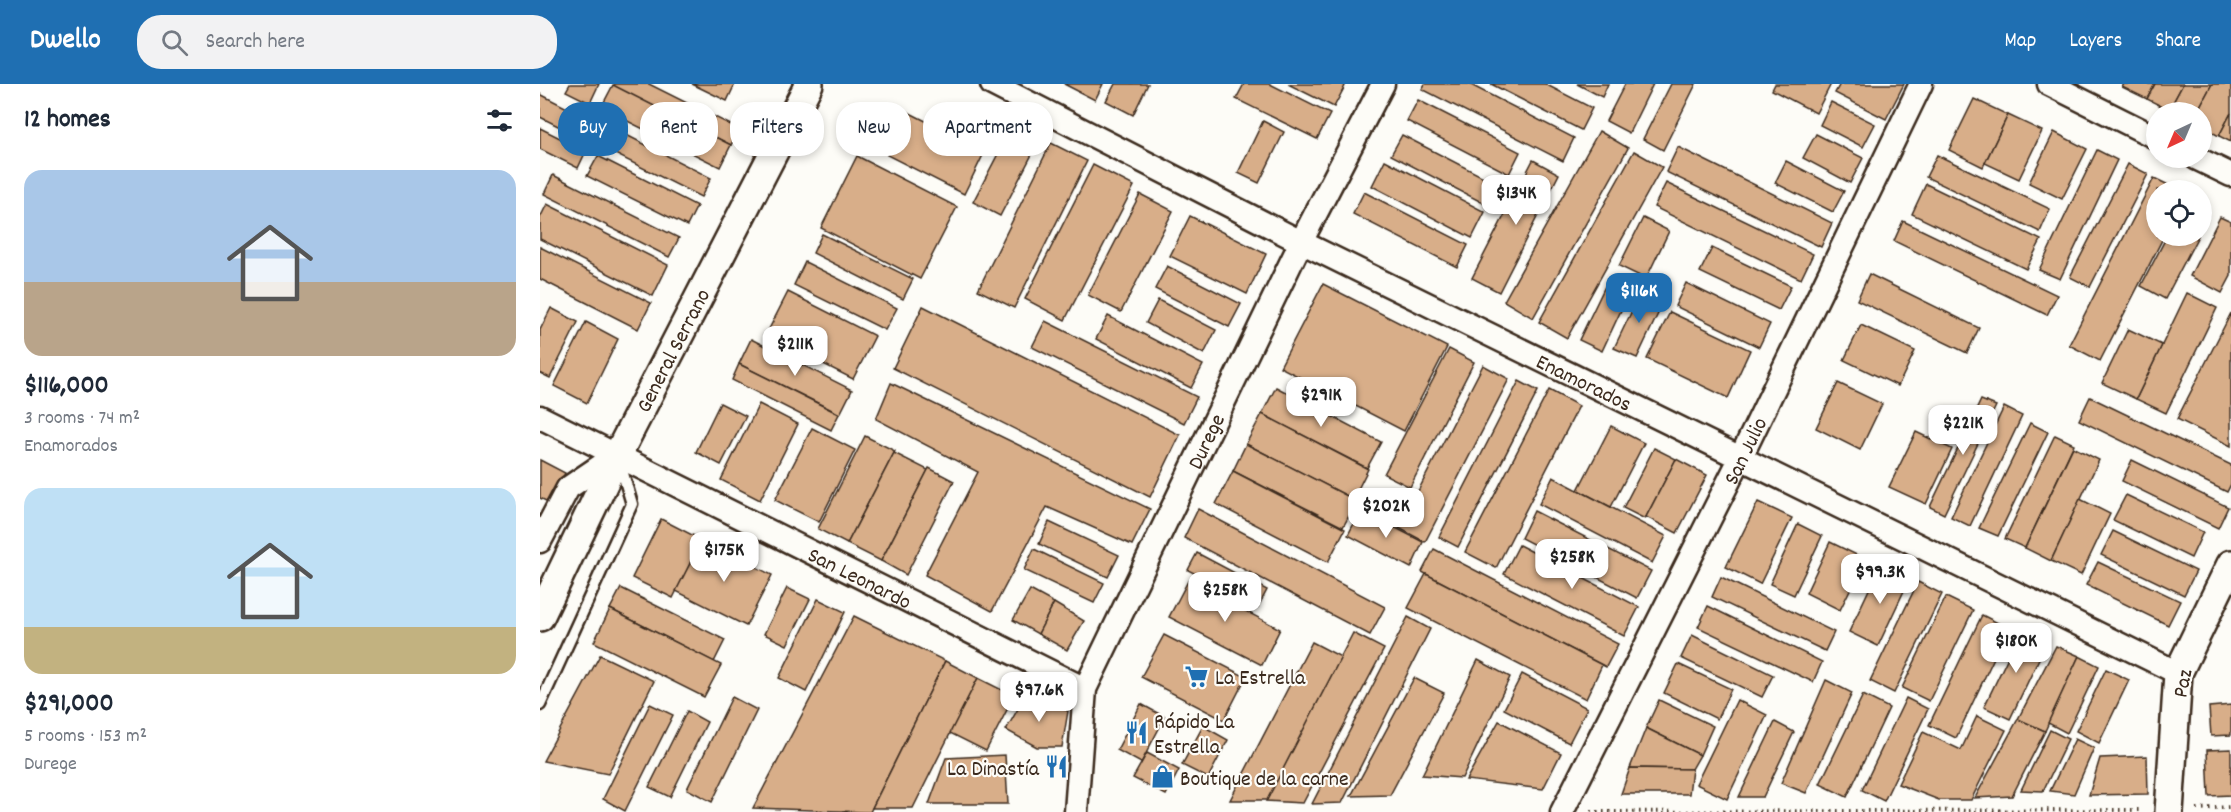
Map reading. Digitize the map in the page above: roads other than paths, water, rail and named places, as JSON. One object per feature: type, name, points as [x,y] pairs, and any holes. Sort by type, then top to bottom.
[{"type":"street","name":"General Serrano","points":[[540,617],[618,454],[809,84]]},
{"type":"street","name":"Enamorados","points":[[992,84],[1300,242],[2178,674]]},
{"type":"street","name":"Durege","points":[[1076,812],[1085,689],[1300,242],[1383,84]]},
{"type":"street","name":"San Julio","points":[[1562,812],[1740,459],[1920,84]]},
{"type":"street","points":[[2049,84],[2146,132]]},
{"type":"street","points":[[2212,166],[2231,175]]},
{"type":"street","name":"San Leonardo","points":[[540,417],[1085,689]]},
{"type":"street","points":[[540,542],[568,488],[618,454]]},
{"type":"street","name":"Paz","points":[[2169,811],[2178,674],[2231,564]]},
{"type":"lane","points":[[540,705],[632,504],[618,454]]},
{"type":"place","name":"La Estrella","points":[[1197,676]]},
{"type":"place","name":"Rápido La Estrella","points":[[1136,733]]},
{"type":"place","name":"La Dinastía","points":[[1057,767]]},
{"type":"place","name":"Boutique de la carne","points":[[1162,777]]}]
